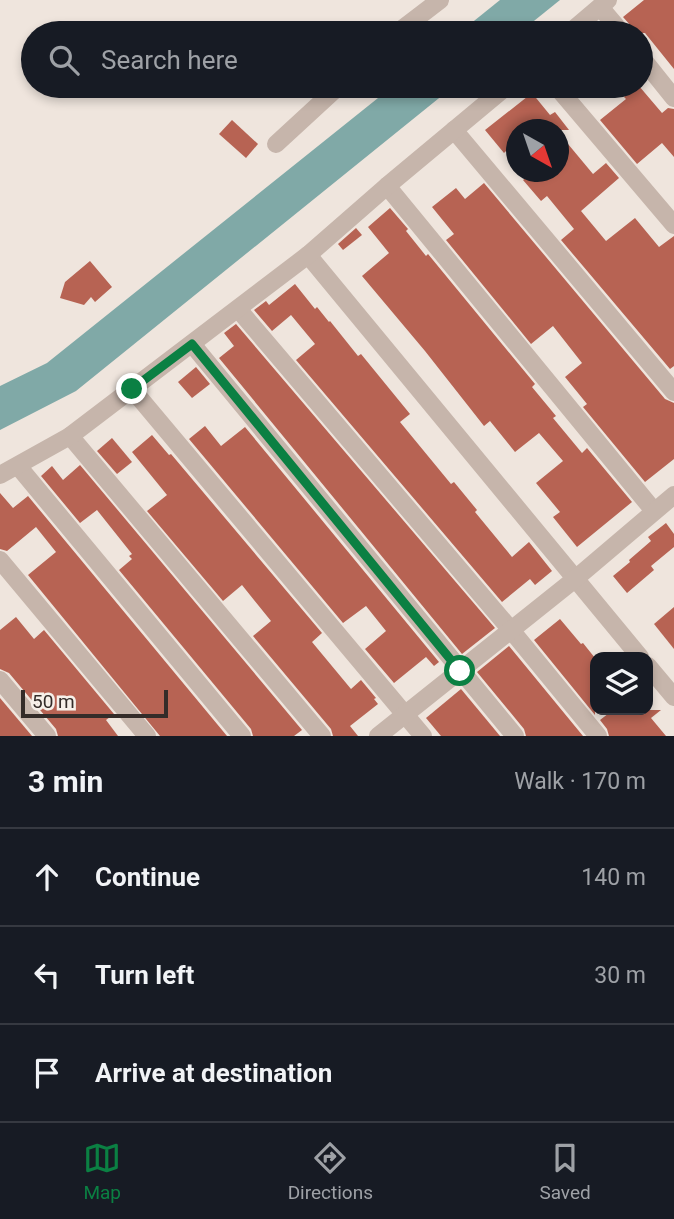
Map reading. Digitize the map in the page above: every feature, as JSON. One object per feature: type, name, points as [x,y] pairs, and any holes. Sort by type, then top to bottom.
[{"type":"street","points":[[413,21],[440,0]]},
{"type":"street","points":[[583,21],[604,3],[615,21]]},
{"type":"street","points":[[653,72],[674,98]]},
{"type":"street","points":[[276,144],[326,98]]},
{"type":"street","points":[[0,475],[70,436],[238,309],[308,255],[493,98]]},
{"type":"street","points":[[566,98],[674,225]]},
{"type":"street","points":[[454,130],[674,392]]},
{"type":"street","points":[[377,736],[667,504],[387,186]]},
{"type":"street","points":[[308,255],[636,652]]},
{"type":"street","points":[[238,309],[511,630],[597,736]]},
{"type":"street","points":[[192,344],[515,736]]},
{"type":"street","points":[[132,389],[423,736]]},
{"type":"street","points":[[70,436],[322,736]]},
{"type":"street","points":[[18,466],[242,736]]},
{"type":"street","points":[[0,560],[148,736]]},
{"type":"street","points":[[653,672],[674,697]]},
{"type":"street","points":[[0,680],[47,736]]},
{"type":"water","points":[[500,0],[560,0],[534,21],[474,21]]},
{"type":"water","points":[[378,98],[439,98],[76,391],[0,430],[0,386],[47,363]]},
{"type":"building","points":[[644,0],[674,0],[674,69],[653,43],[653,21],[627,21],[623,17]]},
{"type":"building","points":[[526,98],[536,98],[550,115],[555,112],[560,119],[506,119],[504,153],[485,130]]},
{"type":"building","points":[[649,98],[662,113],[668,108],[674,109],[674,157],[662,143],[637,164],[600,120],[626,99]]},
{"type":"building","points":[[232,120],[258,144],[246,158],[219,134]]},
{"type":"building","points":[[569,145],[593,174],[606,163],[619,178],[581,211],[606,241],[635,218],[659,247],[674,236],[674,366],[670,369],[561,240],[574,229],[547,196],[541,201],[525,182],[569,182]]},
{"type":"building","points":[[484,183],[665,399],[674,403],[674,459],[645,482],[583,407],[587,404],[565,377],[582,363],[553,326],[531,344],[446,240],[454,234],[432,207],[456,188],[465,199]]},
{"type":"building","points":[[390,208],[426,256],[428,254],[535,384],[532,387],[556,416],[553,418],[582,453],[587,448],[632,502],[577,547],[553,517],[560,512],[536,483],[563,461],[539,433],[515,452],[490,421],[484,426],[362,276],[389,253],[368,227]]},
{"type":"building","points":[[356,228],[362,235],[343,250],[338,244]]},
{"type":"building","points":[[90,261],[112,287],[95,302],[91,297],[84,305],[60,298],[65,282]]},
{"type":"building","points":[[295,284],[358,356],[361,354],[410,414],[400,422],[451,484],[454,482],[512,557],[529,542],[552,571],[535,585],[530,579],[502,602],[296,360],[315,344],[291,315],[272,331],[254,310],[266,301],[269,305]]},
{"type":"building","points":[[236,324],[495,628],[462,654],[219,358],[234,346],[224,333]]},
{"type":"building","points":[[196,367],[210,384],[192,398],[178,382]]},
{"type":"building","points":[[205,426],[221,446],[245,427],[439,662],[434,666],[426,657],[394,683],[365,649],[386,631],[366,606],[343,623],[189,439]]},
{"type":"building","points":[[152,435],[322,633],[312,642],[351,689],[361,680],[376,698],[374,699],[378,704],[350,726],[358,736],[333,736],[331,729],[253,636],[271,621],[242,585],[223,601],[147,511],[167,495],[132,452]]},
{"type":"building","points":[[112,438],[132,462],[117,474],[97,451]]},
{"type":"building","points":[[80,465],[302,730],[294,736],[253,736],[251,729],[119,570],[132,559],[129,556],[132,554],[97,510],[80,523],[41,476],[52,466],[63,480]]},
{"type":"building","points":[[0,493],[13,508],[28,496],[227,736],[160,736],[28,575],[56,552],[36,527],[7,551],[0,549]]},
{"type":"building","points":[[666,523],[674,534],[674,547],[651,566],[654,570],[627,593],[613,576],[651,541],[648,537]]},
{"type":"building","points":[[674,607],[674,649],[654,624]]},
{"type":"building","points":[[16,617],[34,639],[44,630],[114,714],[106,720],[118,736],[58,736],[56,729],[9,673],[0,669],[0,630]]},
{"type":"building","points":[[560,619],[581,644],[583,643],[590,652],[590,709],[534,640]]},
{"type":"building","points":[[509,646],[583,736],[526,736],[524,729],[477,672]]},
{"type":"building","points":[[461,689],[500,736],[441,736],[426,718]]},
{"type":"building","points":[[0,698],[32,736],[0,736]]},
{"type":"building","points":[[653,710],[661,710],[651,718],[666,736],[609,736],[600,720],[606,715],[653,715]]},
{"type":"route","points":[[132,389],[192,344],[460,671]]}]
